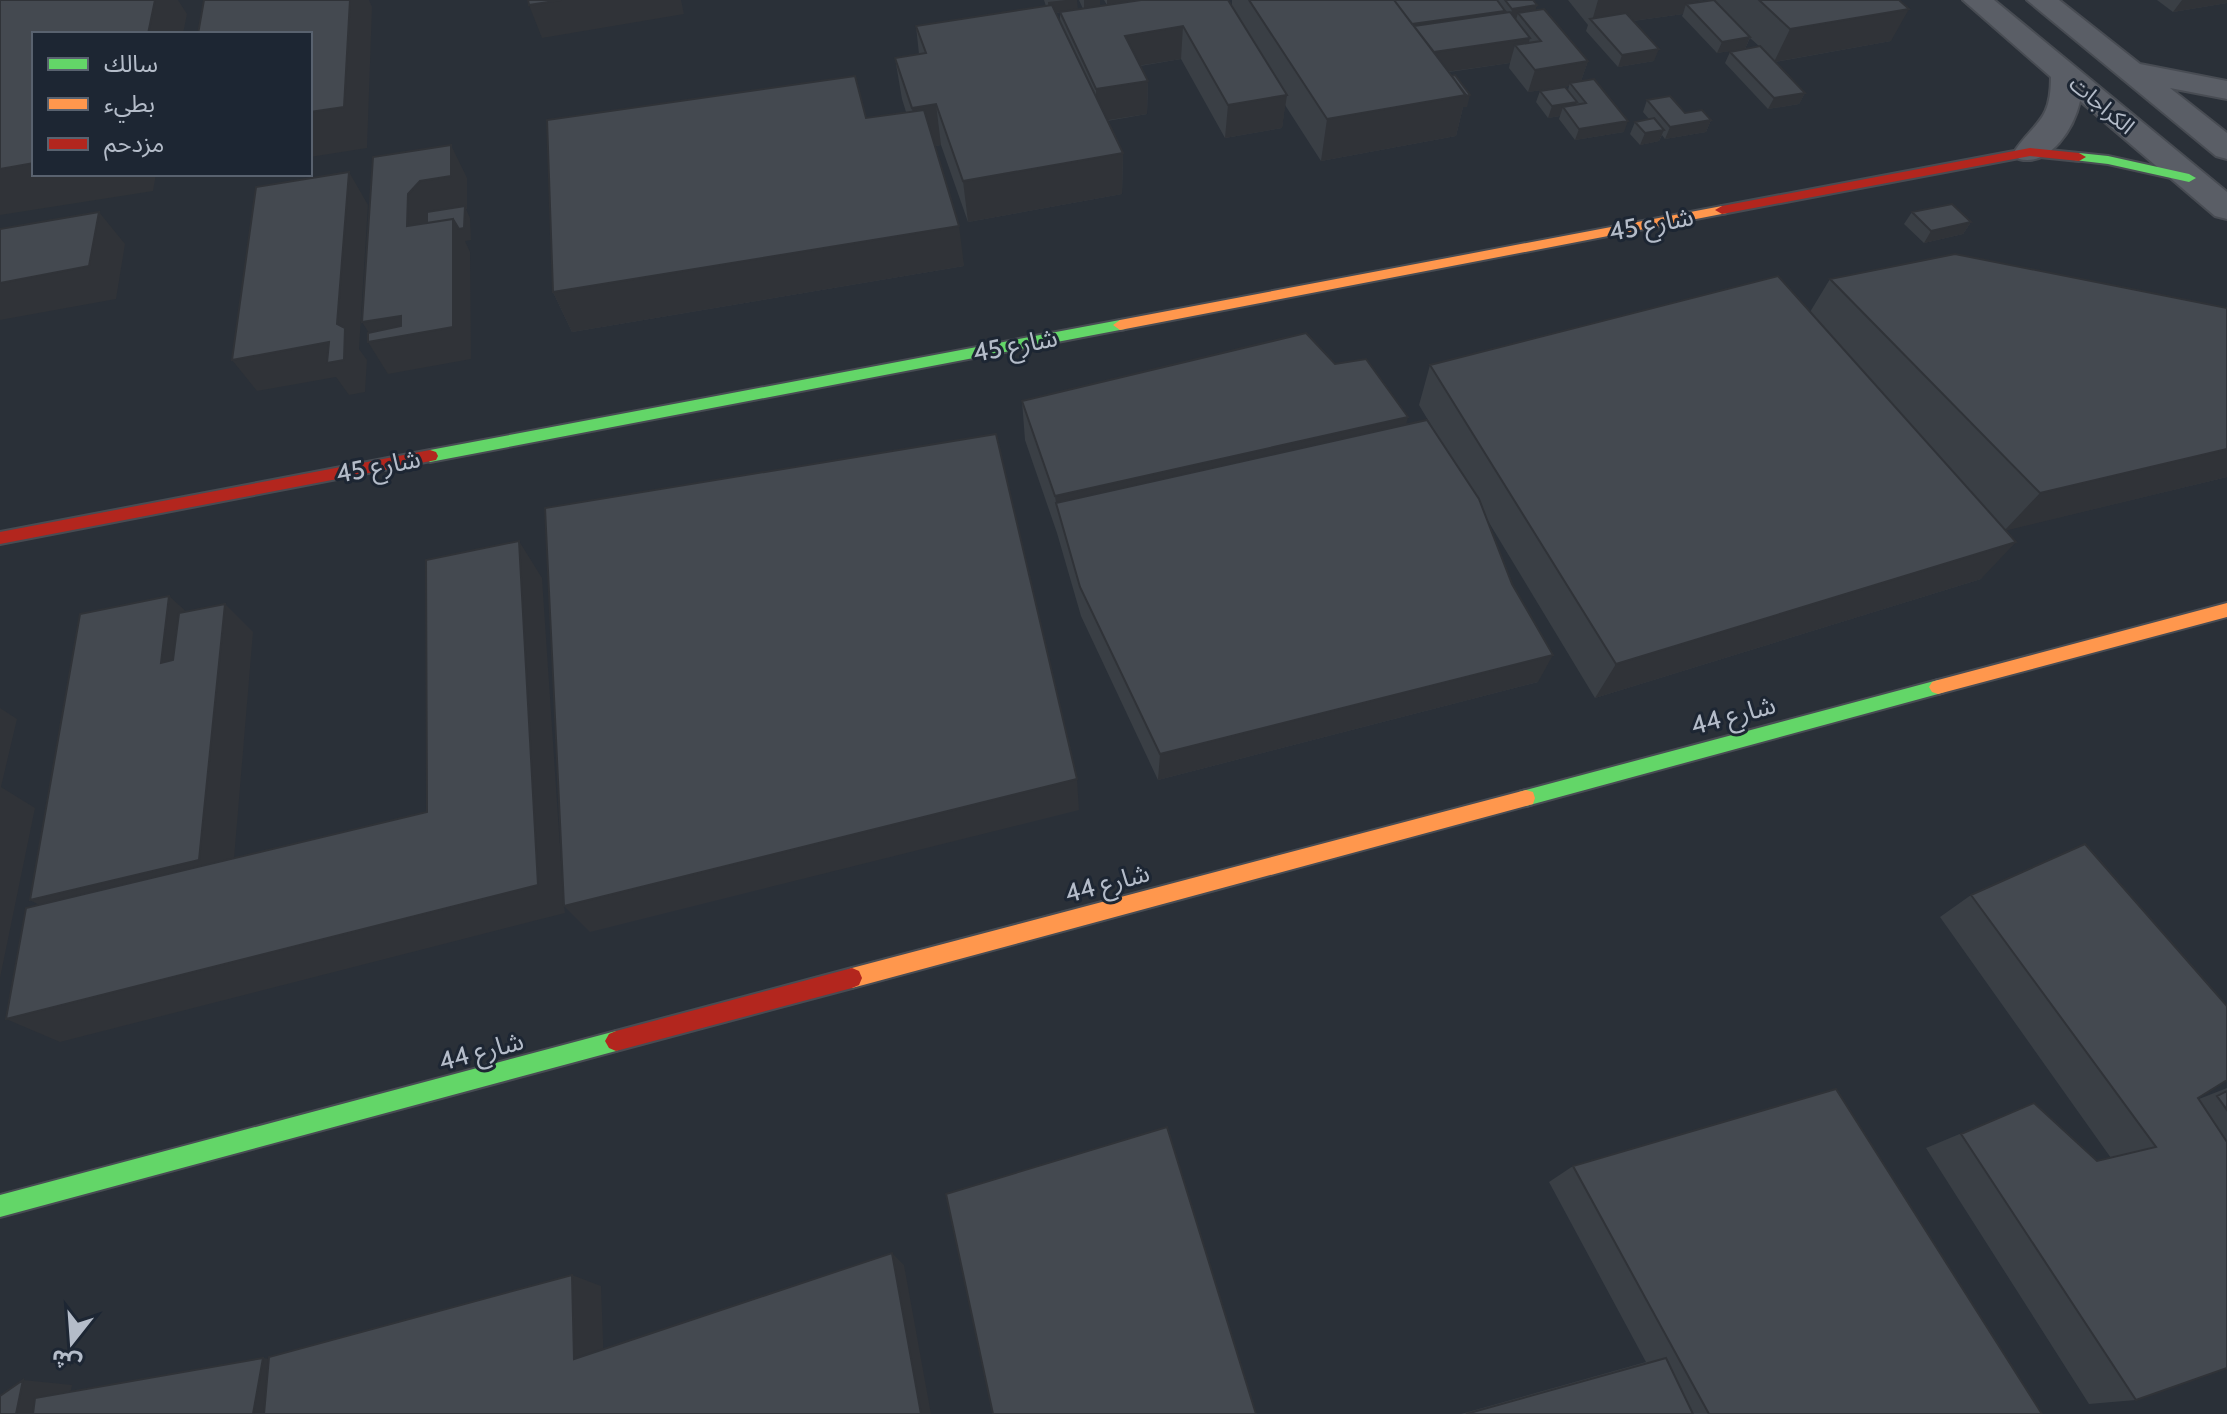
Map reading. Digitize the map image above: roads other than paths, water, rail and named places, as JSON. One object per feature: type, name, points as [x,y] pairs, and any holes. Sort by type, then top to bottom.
[{"type":"street","name":"الكراجات","points":[[1977,0],[2227,209]]},
{"type":"street","name":"الكراجات","points":[[2041,0],[2227,149]]},
{"type":"street","points":[[2130,71],[2227,90]]},
{"type":"street","points":[[2030,152],[2049,135],[2062,116],[2067,96],[2066,74]]},
{"type":"street","name":"شارع 45","points":[[0,538],[2030,152],[2108,160],[2189,178]]},
{"type":"street","name":"شارع 44","points":[[0,1206],[2227,610]]}]
